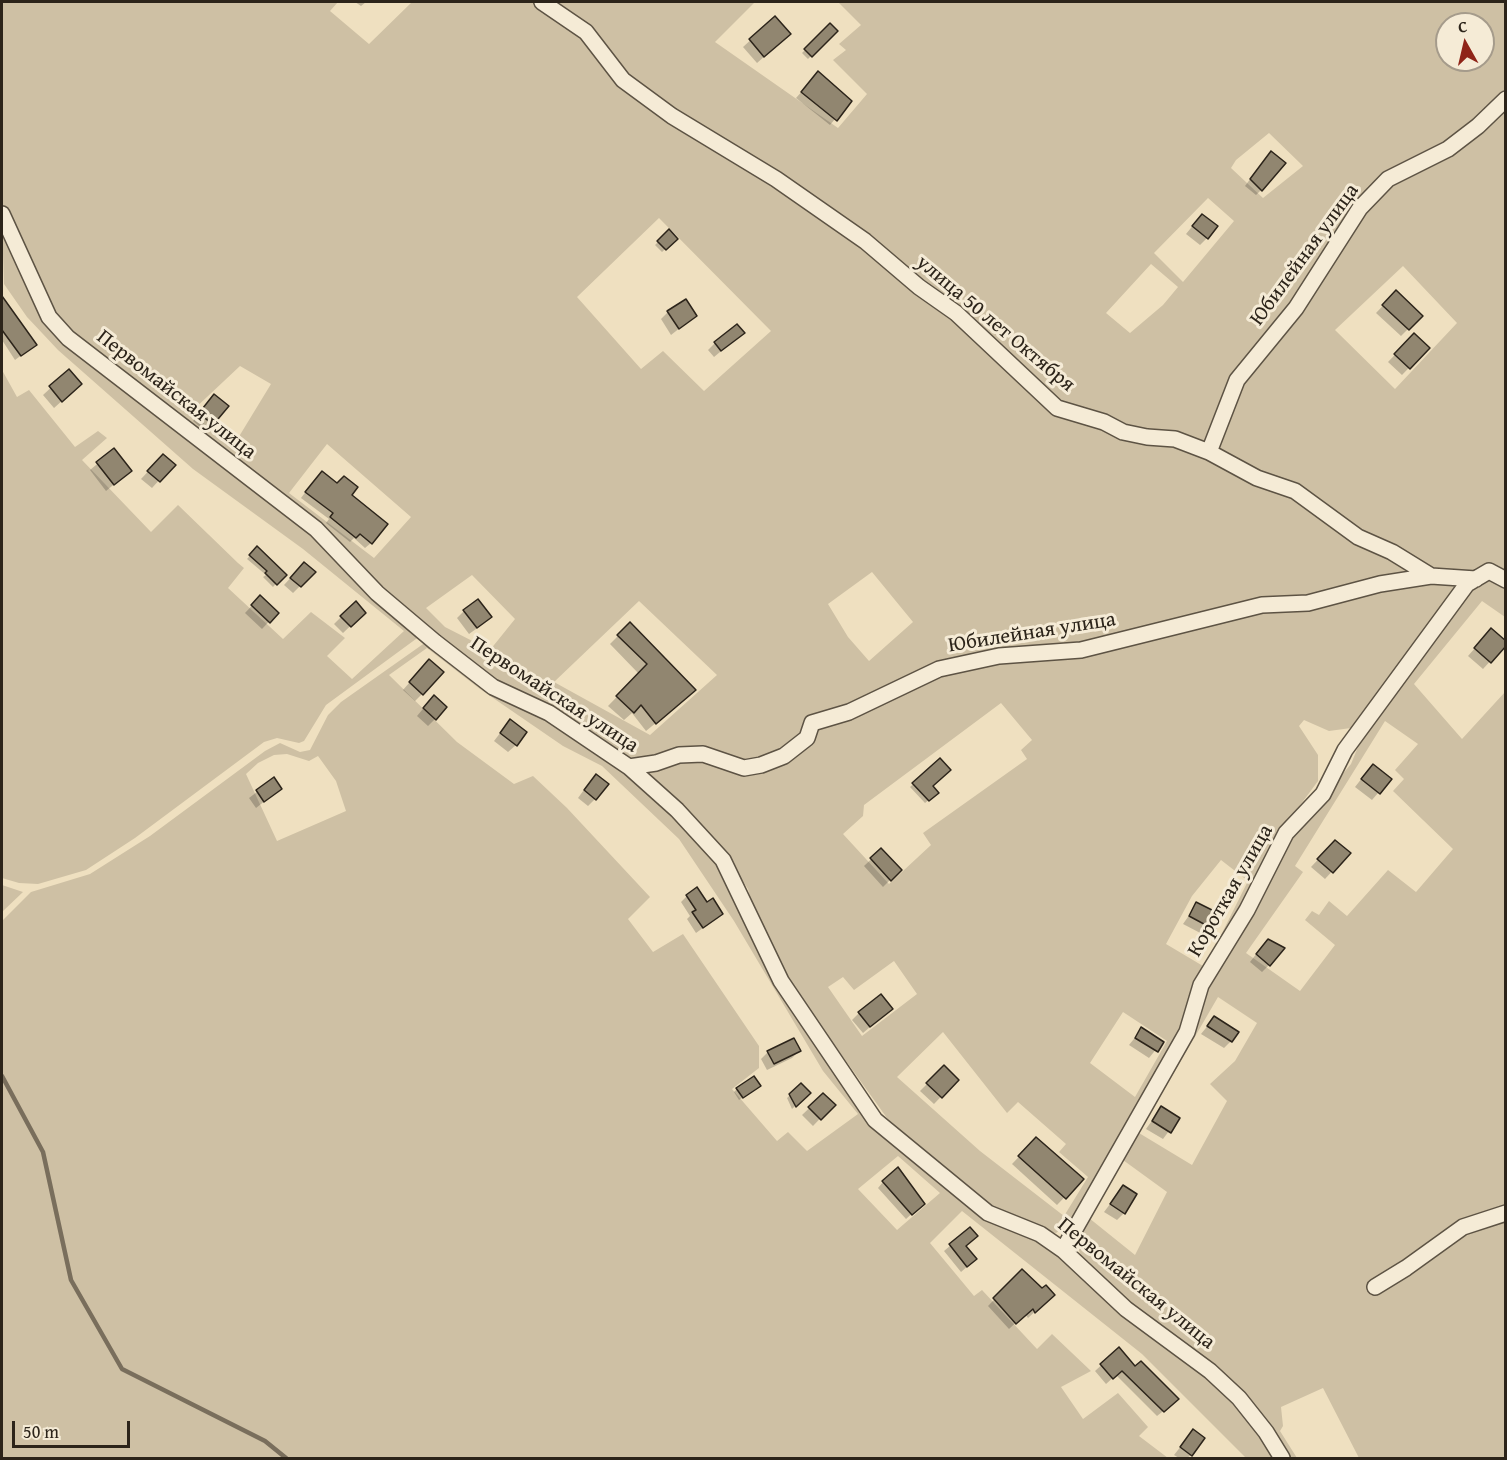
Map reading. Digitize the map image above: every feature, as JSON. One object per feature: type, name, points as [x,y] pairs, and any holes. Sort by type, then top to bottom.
[{"type":"street","name":"улица 50 лет Октября","points":[[542,2],[586,32],[623,80],[672,116],[776,179],[847,229],[919,287],[956,313],[1057,408],[1104,422],[1123,432],[1175,439],[1209,452],[1257,478],[1295,491],[1358,537],[1392,552],[1431,576],[1476,579],[1489,571],[1506,580]]},
{"type":"street","name":"Юбилейная улица","points":[[1209,452],[1237,380],[1296,309],[1360,208],[1388,179],[1448,149],[1478,126],[1506,99]]},
{"type":"street","name":"Первомайская улица","points":[[2,214],[49,317],[68,338],[316,529],[377,592],[493,687],[549,713],[629,767],[677,810],[723,860],[781,981],[875,1120],[988,1213],[1040,1234],[1063,1250],[1126,1309],[1210,1371],[1232,1391],[1266,1432],[1282,1458]]},
{"type":"street","name":"Юбилейная улица","points":[[629,767],[656,763],[679,755],[703,754],[744,768],[761,765],[784,756],[807,738],[812,723],[849,712],[939,669],[999,656],[1081,650],[1262,604],[1308,603],[1380,584],[1431,576]]},
{"type":"street","name":"Короткая улица","points":[[1063,1250],[1187,1032],[1201,985],[1247,910],[1286,834],[1323,794],[1345,750],[1467,584],[1476,579]]},
{"type":"street","points":[[1375,1287],[1463,1227],[1506,1212]]},
{"type":"shaded area","points":[[2,2],[338,2],[330,11],[369,44],[412,2],[755,2],[715,42],[838,128],[867,94],[833,60],[846,50],[839,44],[861,25],[838,2],[1505,2],[1505,617],[1482,601],[1414,684],[1462,739],[1505,692],[1505,1210],[1462,1225],[1367,1288],[1371,1291],[1412,1269],[1430,1253],[1472,1226],[1505,1215],[1505,1458],[1359,1458],[1323,1388],[1281,1407],[1283,1426],[1280,1431],[1297,1458],[1288,1458],[1247,1396],[1209,1363],[1123,1301],[1084,1263],[1078,1248],[1084,1221],[1192,1031],[1207,989],[1242,934],[1286,846],[1297,828],[1351,764],[1364,732],[1468,592],[1457,585],[1351,728],[1329,731],[1304,720],[1299,726],[1318,755],[1318,781],[1281,831],[1243,909],[1198,983],[1179,1035],[1123,1133],[1068,1224],[1056,1233],[998,1209],[970,1192],[887,1118],[774,957],[753,909],[748,889],[727,857],[677,802],[629,763],[549,708],[483,674],[437,638],[380,588],[314,524],[70,333],[52,313],[2,205]],"holes":[[[1269,133],[1303,166],[1263,198],[1231,168],[1236,160]],[[1208,198],[1234,221],[1183,282],[1154,253]],[[659,218],[771,331],[704,391],[663,351],[641,369],[577,297]],[[1151,264],[1178,287],[1163,305],[1130,333],[1106,313]],[[1403,266],[1457,323],[1395,389],[1335,330]],[[240,366],[271,384],[232,448],[191,412]],[[327,444],[411,517],[374,558],[289,493]],[[872,572],[913,622],[869,661],[848,637],[828,604]],[[472,575],[515,619],[490,650],[445,627],[426,608]],[[639,601],[717,675],[650,735],[554,682]],[[1001,703],[1032,740],[1021,750],[1027,759],[923,833],[931,845],[889,884],[843,834],[863,816],[864,805]],[[1385,721],[1418,744],[1395,770],[1404,779],[1393,791],[1453,849],[1416,892],[1388,870],[1347,916],[1329,901],[1319,915],[1312,911],[1305,920],[1335,945],[1300,991],[1246,953],[1303,872],[1295,866]],[[1221,860],[1248,881],[1203,966],[1166,944],[1192,896]],[[894,961],[917,994],[862,1036],[828,987],[843,977],[854,990]],[[1218,997],[1257,1023],[1235,1061],[1210,1084],[1227,1101],[1192,1165],[1139,1133]],[[1123,1012],[1167,1041],[1135,1097],[1090,1063]],[[943,1032],[1007,1113],[1018,1102],[1066,1144],[1059,1152],[1088,1177],[1064,1216],[980,1151],[897,1077]],[[1123,1160],[1167,1192],[1135,1255],[1089,1218]]]},
{"type":"shaded area","points":[[2,223],[47,318],[313,533],[420,636],[326,705],[304,741],[299,743],[277,738],[264,742],[135,838],[86,870],[38,884],[19,883],[2,878],[2,370],[17,397],[29,390],[75,447],[98,431],[107,438],[82,460],[151,532],[178,505],[244,568],[228,588],[283,639],[311,612],[345,638],[327,656],[352,679],[404,631],[303,549],[193,469],[58,350],[27,317],[4,284]]},
{"type":"shaded area","points":[[426,642],[548,716],[626,772],[674,814],[718,863],[872,1122],[922,1164],[1040,1237],[1209,1377],[1239,1404],[1276,1458],[1246,1458],[1142,1354],[962,1211],[930,1243],[974,1296],[982,1290],[1037,1349],[1052,1334],[1091,1371],[1061,1387],[1083,1419],[1118,1393],[1148,1427],[1139,1436],[1168,1458],[2,1458],[2,921],[31,892],[90,874],[150,836],[265,751],[280,743],[300,752],[310,750],[328,715],[341,702]],"holes":[[[427,648],[480,689],[563,746],[602,766],[679,839],[734,921],[823,1071],[858,1114],[807,1151],[788,1132],[777,1141],[732,1089],[759,1068],[759,1046],[683,934],[653,952],[628,919],[650,897],[567,808],[533,776],[514,784],[457,742],[389,675]],[[287,754],[309,761],[318,756],[336,781],[346,811],[277,841],[246,774],[258,763],[274,755]],[[898,1156],[940,1193],[897,1230],[858,1189]]]},
{"type":"shaded area","points":[[2,885],[23,892],[2,912]]},
{"type":"building","points":[[775,16],[791,34],[764,57],[749,39]]},
{"type":"building","points":[[830,23],[838,31],[812,57],[804,49]]},
{"type":"building","points":[[818,71],[852,101],[837,121],[801,92]]},
{"type":"building","points":[[1271,151],[1286,163],[1262,191],[1250,179]]},
{"type":"building","points":[[1202,214],[1218,226],[1208,239],[1192,226]]},
{"type":"building","points":[[669,229],[678,239],[666,250],[657,241]]},
{"type":"building","points":[[1396,290],[1423,316],[1409,330],[1382,305]]},
{"type":"building","points":[[2,296],[37,345],[21,356],[2,330]]},
{"type":"building","points":[[686,299],[697,316],[679,329],[667,311]]},
{"type":"building","points":[[737,324],[745,333],[721,351],[714,342]]},
{"type":"building","points":[[1414,333],[1430,348],[1410,369],[1394,354]]},
{"type":"building","points":[[69,369],[82,384],[62,402],[49,386]]},
{"type":"building","points":[[214,394],[229,406],[213,425],[199,413]]},
{"type":"building","points":[[114,448],[132,471],[114,485],[96,462]]},
{"type":"building","points":[[163,454],[176,465],[160,482],[147,471]]},
{"type":"building","points":[[322,471],[337,483],[344,476],[358,487],[352,495],[388,524],[372,544],[360,534],[356,538],[330,517],[333,513],[305,492]]},
{"type":"building","points":[[257,546],[287,575],[277,585],[265,573],[267,571],[249,555]]},
{"type":"building","points":[[304,562],[316,572],[301,587],[290,578]]},
{"type":"building","points":[[260,595],[279,613],[270,623],[251,605]]},
{"type":"building","points":[[478,599],[492,617],[477,628],[463,610]]},
{"type":"building","points":[[356,601],[366,613],[351,627],[340,616]]},
{"type":"building","points":[[630,622],[696,690],[656,724],[641,705],[634,713],[616,696],[647,664],[617,635]]},
{"type":"building","points":[[1491,628],[1506,641],[1506,646],[1491,663],[1474,648]]},
{"type":"building","points":[[429,659],[444,672],[423,695],[409,682]]},
{"type":"building","points":[[434,695],[447,707],[436,720],[423,708]]},
{"type":"building","points":[[510,719],[527,732],[517,746],[500,733]]},
{"type":"building","points":[[940,758],[951,770],[933,786],[939,793],[929,801],[912,783]]},
{"type":"building","points":[[1373,764],[1392,779],[1380,794],[1361,779]]},
{"type":"building","points":[[596,774],[609,784],[596,800],[584,790]]},
{"type":"building","points":[[274,777],[282,789],[264,802],[256,790]]},
{"type":"building","points":[[1335,840],[1351,853],[1333,873],[1317,859]]},
{"type":"building","points":[[881,848],[902,870],[891,881],[870,858]]},
{"type":"building","points":[[697,887],[707,902],[713,898],[723,914],[703,928],[692,912],[696,910],[686,895]]},
{"type":"building","points":[[1196,902],[1222,915],[1215,930],[1189,916]]},
{"type":"building","points":[[1268,939],[1285,948],[1270,966],[1256,954]]},
{"type":"building","points":[[881,994],[893,1009],[870,1027],[858,1012]]},
{"type":"building","points":[[1214,1016],[1239,1032],[1232,1042],[1207,1026]]},
{"type":"building","points":[[1141,1027],[1164,1042],[1158,1052],[1135,1038]]},
{"type":"building","points":[[794,1038],[801,1051],[774,1064],[767,1051]]},
{"type":"building","points":[[944,1065],[959,1080],[942,1098],[926,1083]]},
{"type":"building","points":[[754,1076],[761,1086],[743,1098],[736,1088]]},
{"type":"building","points":[[801,1083],[811,1093],[796,1107],[789,1094]]},
{"type":"building","points":[[823,1093],[836,1105],[821,1120],[808,1107]]},
{"type":"building","points":[[1161,1106],[1180,1118],[1171,1133],[1152,1121]]},
{"type":"building","points":[[1036,1137],[1084,1179],[1066,1199],[1018,1156]]},
{"type":"building","points":[[898,1167],[925,1204],[912,1215],[882,1181]]},
{"type":"building","points":[[1123,1185],[1137,1194],[1125,1214],[1110,1204]]},
{"type":"building","points":[[970,1227],[978,1236],[966,1246],[977,1259],[967,1267],[949,1244]]},
{"type":"building","points":[[1022,1269],[1042,1288],[1046,1285],[1055,1295],[1035,1313],[1033,1309],[1016,1324],[993,1298]]},
{"type":"building","points":[[1119,1347],[1135,1366],[1141,1361],[1179,1399],[1164,1412],[1122,1371],[1113,1379],[1100,1364]]},
{"type":"building","points":[[1193,1429],[1205,1438],[1192,1456],[1180,1447]]},
{"type":"waterway","points":[[2,1076],[43,1152],[71,1280],[122,1369],[265,1441],[286,1458]]}]
